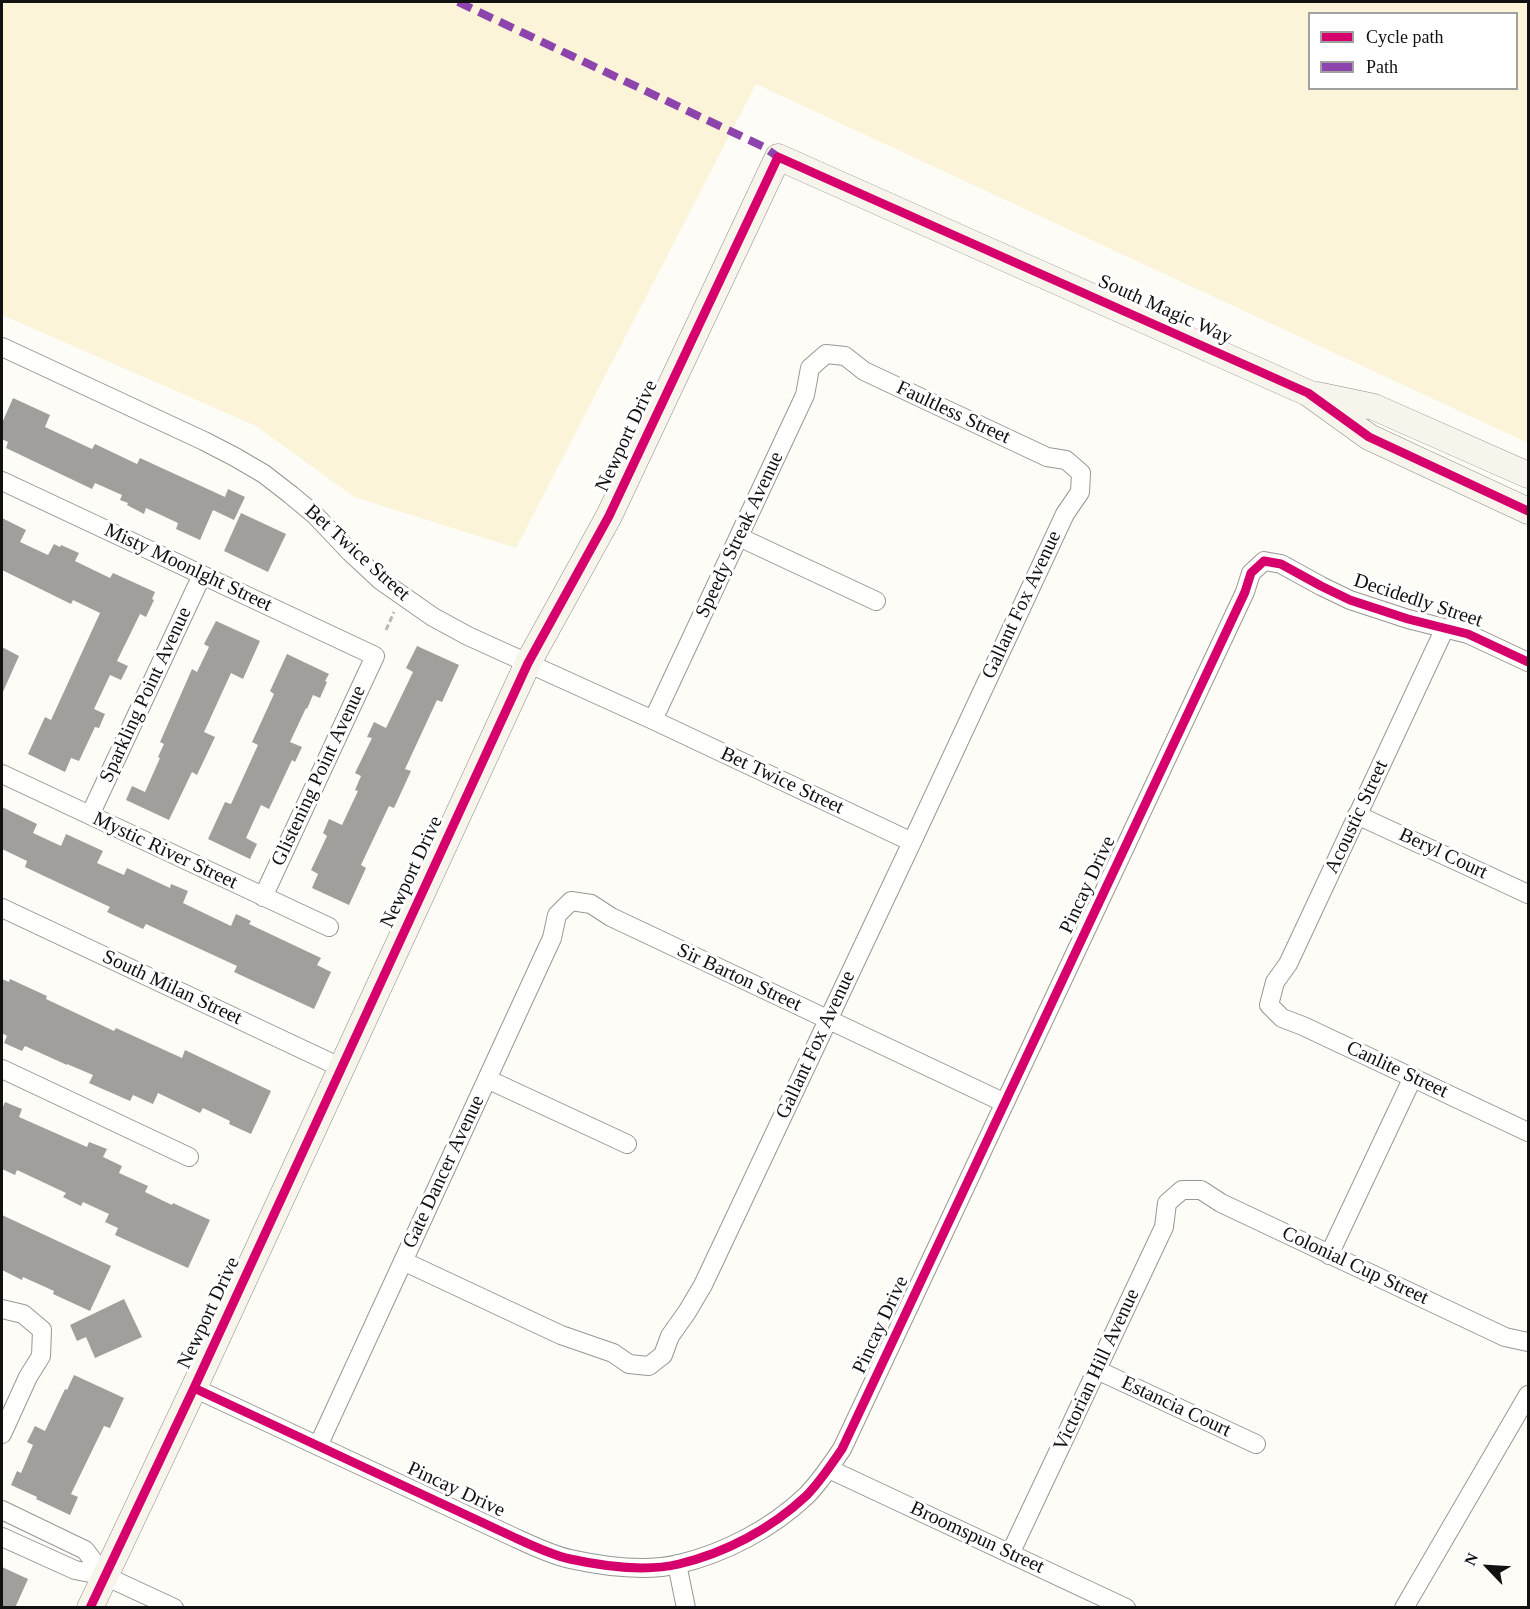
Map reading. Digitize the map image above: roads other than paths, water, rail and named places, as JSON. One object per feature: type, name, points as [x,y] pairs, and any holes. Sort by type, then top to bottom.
[{"type":"street","name":"South Magic Way","points":[[778,157],[1308,393],[1369,436],[1528,511]]},
{"type":"street","name":"Newport Drive","points":[[90,1608],[194,1388],[528,663],[609,516],[778,157]]},
{"type":"street","name":"Bet Twice Street","points":[[2,347],[235,457],[264,474],[308,508],[380,580],[433,617],[468,636],[912,842]]},
{"type":"street","name":"Faultless Street","points":[[826,354],[845,356],[864,371],[1047,457],[1066,460],[1081,473]]},
{"type":"street","name":"Speedy Streak Avenue","points":[[653,720],[805,395],[810,368],[826,354]]},
{"type":"street","name":"South Magic Way","points":[[1308,393],[1374,407],[1528,475]]},
{"type":"street","name":"Gallant Fox Avenue","points":[[403,1261],[561,1335],[613,1353],[629,1364],[649,1366],[663,1355],[670,1336],[703,1285],[1065,514],[1080,492],[1081,473]]},
{"type":"street","name":"Misty Moonlght Street","points":[[2,481],[375,656]]},
{"type":"street","points":[[739,537],[876,601]]},
{"type":"street","name":"Decidedly Street","points":[[1264,561],[1281,564],[1331,591],[1381,611],[1468,634],[1528,662]]},
{"type":"street","name":"Pincay Drive","points":[[194,1388],[507,1534],[567,1558],[619,1567],[658,1567],[677,1564],[710,1555],[747,1538],[777,1519],[806,1495],[829,1469],[842,1449],[1245,592],[1251,573],[1264,561]]},
{"type":"street","name":"Sparkling Point Avenue","points":[[90,815],[202,575]]},
{"type":"street","name":"Acoustic Street","points":[[1269,1005],[1275,982],[1288,964],[1445,628]]},
{"type":"street","name":"Glistening Point Avenue","points":[[263,897],[375,656]]},
{"type":"street","name":"Mystic River Street","points":[[2,774],[329,927]]},
{"type":"street","name":"Beryl Court","points":[[1357,815],[1528,894]]},
{"type":"street","name":"Sir Barton Street","points":[[571,901],[591,904],[611,917],[1005,1102]]},
{"type":"street","name":"Gate Dancer Avenue","points":[[318,1446],[552,938],[557,915],[571,901]]},
{"type":"street","name":"South Milan Street","points":[[2,908],[342,1068]]},
{"type":"street","name":"Canlite Street","points":[[1269,1005],[1282,1018],[1528,1132]]},
{"type":"street","points":[[2,1069],[189,1157]]},
{"type":"street","points":[[1329,1255],[1413,1077]]},
{"type":"street","points":[[488,1079],[627,1144]]},
{"type":"street","name":"Colonial Cup Street","points":[[1182,1190],[1201,1190],[1221,1203],[1505,1337],[1528,1342]]},
{"type":"street","name":"Victorian Hill Avenue","points":[[1010,1554],[1164,1227],[1167,1203],[1182,1190]]},
{"type":"street","points":[[2,1309],[23,1314],[42,1330],[41,1356],[28,1377],[2,1434]]},
{"type":"street","name":"Estancia Court","points":[[1097,1370],[1256,1444]]},
{"type":"street","points":[[1404,1608],[1528,1395]]},
{"type":"street","name":"Broomspun Street","points":[[829,1469],[1126,1608]]},
{"type":"street","points":[[2,1510],[85,1550],[105,1576]]},
{"type":"street","points":[[2,1537],[75,1570],[105,1576],[174,1608]]},
{"type":"street","points":[[677,1564],[686,1608]]}]
